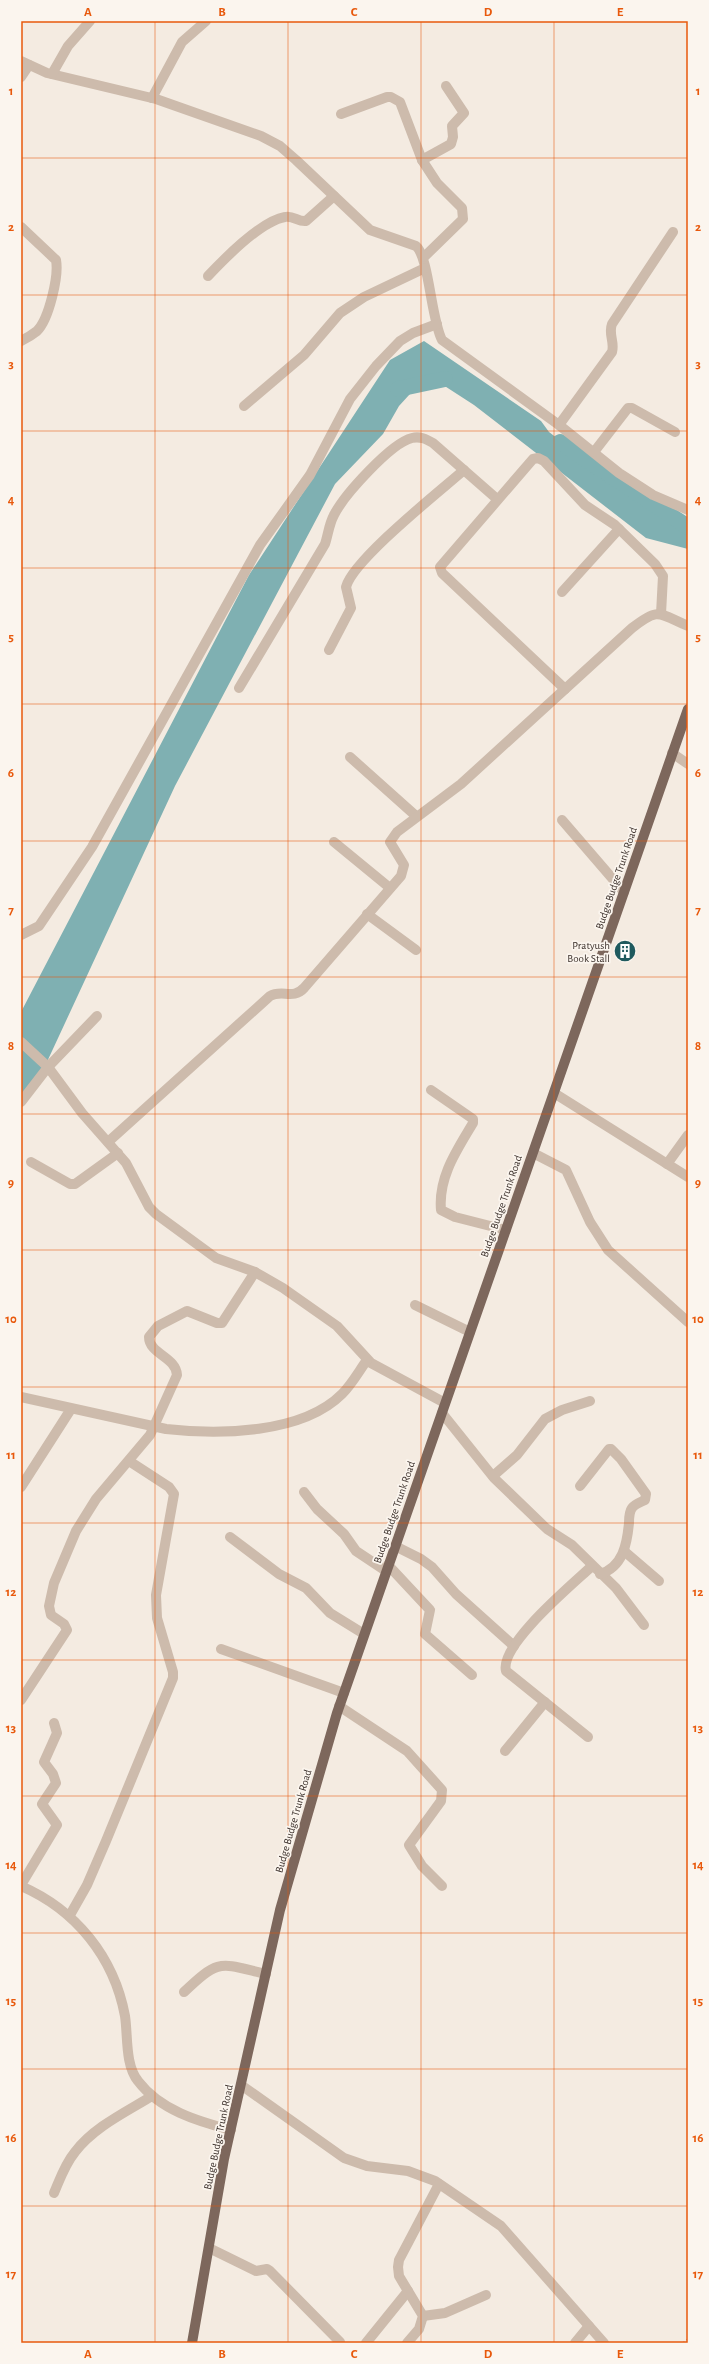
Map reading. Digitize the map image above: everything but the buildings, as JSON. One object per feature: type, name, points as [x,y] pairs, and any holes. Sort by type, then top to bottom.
[{"type":"main road","name":"Budge Budge Trunk Road","points":[[192,2343],[231,2130],[280,1910],[339,1706],[688,709]]},
{"type":"street","points":[[52,74],[68,46],[90,21]]},
{"type":"street","points":[[152,98],[182,42],[206,21]]},
{"type":"street","points":[[21,77],[25,63],[52,74],[152,98],[240,128],[280,146],[370,230],[416,246],[424,257],[437,324],[442,340],[559,424],[644,489],[688,510]]},
{"type":"street","points":[[422,160],[452,144],[452,126],[464,113],[446,86]]},
{"type":"street","points":[[341,114],[386,97],[395,98],[400,102],[422,160],[437,183],[462,208],[464,215],[463,219],[424,257]]},
{"type":"street","points":[[208,276],[249,237],[281,218],[292,217],[306,221],[334,196]]},
{"type":"street","points":[[21,227],[56,260],[57,270],[55,284],[40,327],[32,335],[21,341]]},
{"type":"street","points":[[559,424],[612,352],[614,342],[610,333],[612,324],[673,232]]},
{"type":"street","points":[[244,406],[304,355],[340,313],[364,297],[425,268]]},
{"type":"street","points":[[21,935],[39,926],[92,847],[260,545],[310,475],[350,399],[376,366],[400,341],[413,333],[437,324]]},
{"type":"street","points":[[594,452],[628,408],[632,408],[675,432]]},
{"type":"street","points":[[239,688],[325,544],[330,523],[339,506],[357,483],[393,448],[407,439],[414,437],[423,438],[433,443],[497,499]]},
{"type":"street","points":[[566,689],[442,573],[440,567],[527,464],[533,459],[538,458],[544,461],[586,505],[619,529],[644,551],[663,576],[661,614]]},
{"type":"street","points":[[329,650],[351,608],[346,587],[351,576],[376,548],[464,470]]},
{"type":"street","points":[[562,592],[619,529]]},
{"type":"street","points":[[108,1142],[270,996],[274,994],[298,994],[401,876],[404,865],[390,842],[397,832],[416,816],[461,784],[632,628],[655,613],[661,614],[688,626]]},
{"type":"street","points":[[672,753],[688,764]]},
{"type":"street","points":[[350,757],[416,816]]},
{"type":"street","points":[[562,820],[624,892]]},
{"type":"street","points":[[334,842],[390,888]]},
{"type":"street","points":[[367,914],[416,950]]},
{"type":"street","points":[[21,1102],[46,1065],[97,1016]]},
{"type":"street","points":[[21,1042],[46,1065],[82,1113],[118,1153],[132,1172],[149,1207],[156,1214],[216,1258],[255,1272],[283,1288],[337,1326],[368,1360],[443,1408],[492,1476],[547,1528],[572,1545],[616,1588],[644,1625]]},
{"type":"street","points":[[431,1090],[474,1119],[448,1168],[443,1186],[441,1210],[455,1217],[506,1230]]},
{"type":"street","points":[[554,1093],[688,1177]]},
{"type":"street","points":[[667,1164],[688,1135]]},
{"type":"street","points":[[31,1162],[70,1184],[75,1184],[118,1153]]},
{"type":"street","points":[[533,1153],[566,1170],[590,1222],[608,1250],[688,1322]]},
{"type":"street","points":[[21,1700],[67,1630],[64,1624],[51,1615],[49,1606],[54,1583],[76,1531],[96,1499],[129,1461],[154,1427],[177,1375],[177,1369],[152,1346],[149,1337],[158,1326],[187,1310],[217,1323],[222,1323],[255,1272]]},
{"type":"street","points":[[415,1306],[470,1332]]},
{"type":"street","points":[[21,1397],[154,1427],[187,1431],[255,1431],[286,1423],[316,1411],[335,1400],[346,1390],[368,1360]]},
{"type":"street","points":[[492,1476],[513,1459],[545,1419],[562,1410],[590,1400]]},
{"type":"street","points":[[21,1487],[71,1409]]},
{"type":"street","points":[[580,1486],[609,1449],[614,1451],[645,1492],[645,1500],[633,1507],[630,1512],[624,1551],[609,1571],[600,1574]]},
{"type":"street","points":[[70,1915],[87,1885],[173,1678],[173,1672],[157,1618],[156,1595],[174,1494],[169,1487],[129,1461]]},
{"type":"street","points":[[304,1492],[317,1509],[344,1534],[356,1551],[387,1568],[430,1610],[425,1634],[472,1675]]},
{"type":"street","points":[[230,1537],[279,1574],[306,1588],[330,1613],[364,1634]]},
{"type":"street","points":[[395,1546],[421,1559],[432,1567],[452,1590],[514,1646]]},
{"type":"street","points":[[624,1551],[659,1581]]},
{"type":"street","points":[[588,1737],[506,1671],[506,1663],[514,1646],[524,1631],[592,1566]]},
{"type":"street","points":[[221,1649],[344,1693]]},
{"type":"street","points":[[505,1750],[545,1702]]},
{"type":"street","points":[[339,1706],[407,1751],[442,1790],[441,1800],[408,1845],[422,1866],[442,1886]]},
{"type":"street","points":[[54,1723],[57,1733],[44,1762],[53,1774],[56,1782],[42,1804],[57,1825],[21,1886],[70,1915],[88,1934],[110,1968],[125,2015],[132,2071],[152,2096],[181,2114],[204,2123],[231,2130]]},
{"type":"street","points":[[184,1992],[208,1970],[219,1966],[234,1966],[266,1974]]},
{"type":"street","points":[[241,2085],[349,2160],[367,2166],[408,2171],[439,2184],[508,2232],[604,2343]]},
{"type":"street","points":[[54,2193],[67,2164],[80,2145],[97,2131],[152,2096]]},
{"type":"street","points":[[407,2343],[419,2328],[423,2316],[399,2276],[399,2260],[439,2184]]},
{"type":"street","points":[[209,2248],[256,2271],[267,2269],[270,2271],[340,2342]]},
{"type":"street","points":[[366,2343],[408,2291]]},
{"type":"street","points":[[423,2316],[445,2313],[486,2295]]},
{"type":"street","points":[[575,2343],[589,2326]]},
{"type":"water","points":[[424,341],[541,421],[549,432],[627,492],[688,521],[688,549],[646,538],[474,405],[440,383],[420,383],[399,406],[383,434],[335,484],[175,786],[46,1064],[21,1097],[21,1012],[249,575],[390,360]]},
{"type":"waterway","points":[[398,389],[445,379]]},
{"type":"waterway","points":[[560,442],[688,527]]},
{"type":"railway","points":[[684,2343],[688,2340]]},
{"type":"place","name":"Pratyush Book Stall","points":[[625,951]]}]
